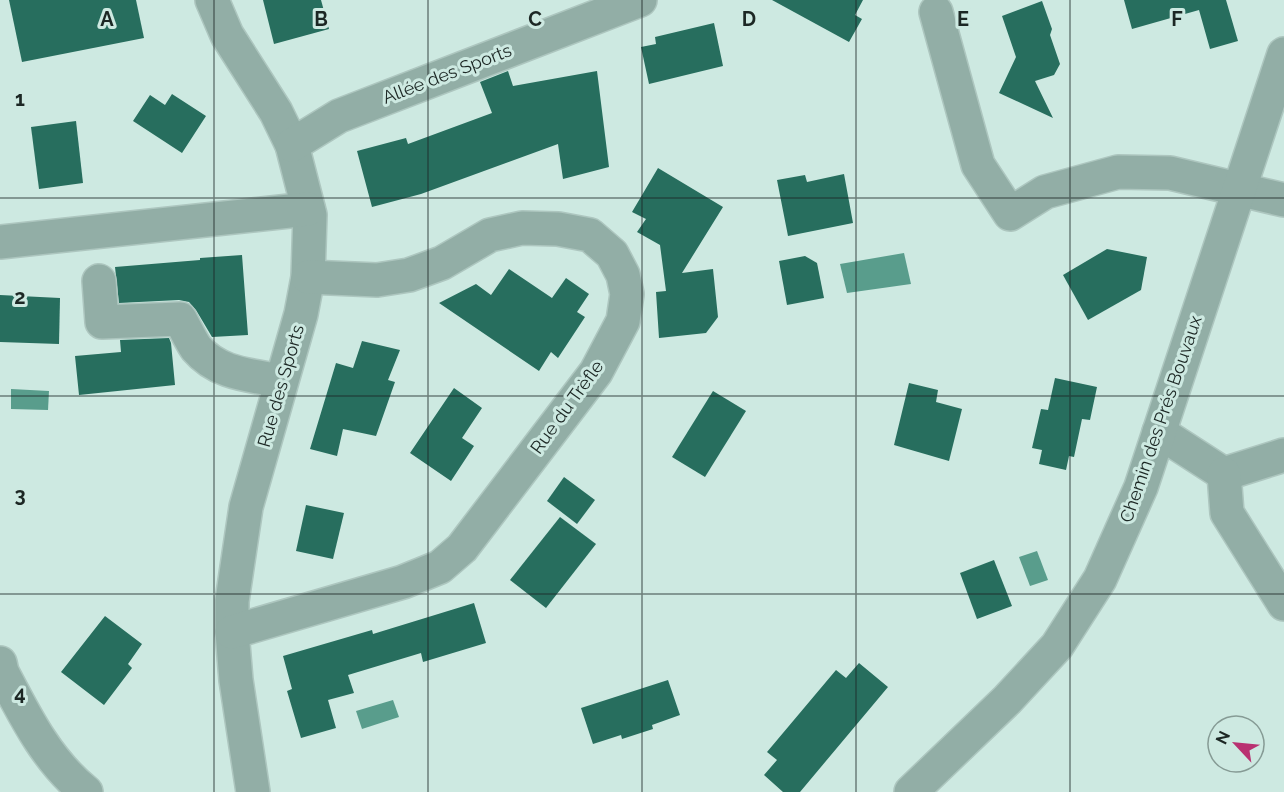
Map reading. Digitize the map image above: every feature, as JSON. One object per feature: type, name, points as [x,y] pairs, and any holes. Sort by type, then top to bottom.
[{"type":"street","name":"Rue des Sports","points":[[212,0],[227,35],[276,112],[292,145],[308,209],[310,232],[308,277],[297,330],[246,507],[232,601],[236,680],[253,792]]},
{"type":"street","name":"Allée des Sports","points":[[292,145],[339,116],[640,0]]},
{"type":"street","points":[[936,12],[978,165],[1010,214],[1045,192],[1118,172],[1170,173],[1284,200]]},
{"type":"street","name":"Chemin des Prés Bouvaux","points":[[911,792],[1007,700],[1057,646],[1100,579],[1141,486],[1284,54]]},
{"type":"street","points":[[0,242],[308,209]]},
{"type":"street","name":"Rue du Trèfle","points":[[232,632],[403,582],[440,567],[462,548],[596,372],[624,321],[627,294],[623,275],[612,254],[590,235],[558,229],[522,228],[490,236],[442,263],[409,275],[377,280],[308,277]]},
{"type":"street","points":[[99,281],[102,322],[180,319],[196,347],[214,365],[228,372],[281,381]]},
{"type":"street","points":[[1159,432],[1224,474]]},
{"type":"street","points":[[1224,474],[1284,455]]},
{"type":"street","points":[[1224,474],[1227,513],[1284,604]]},
{"type":"street","points":[[0,663],[2,672],[32,730],[75,783],[86,792]]},
{"type":"shaded area","points":[[904,253],[911,284],[847,293],[840,264]]},
{"type":"shaded area","points":[[11,389],[49,391],[48,410],[11,409]]},
{"type":"shaded area","points":[[1037,551],[1048,580],[1030,586],[1019,557]]},
{"type":"shaded area","points":[[393,700],[399,717],[362,729],[356,711]]},
{"type":"building","points":[[9,0],[136,0],[144,38],[22,62]]},
{"type":"building","points":[[263,0],[321,0],[329,29],[274,44]]},
{"type":"building","points":[[772,0],[863,0],[855,15],[862,19],[849,42]]},
{"type":"building","points":[[1124,0],[1226,0],[1238,41],[1210,49],[1199,10],[1132,29]]},
{"type":"building","points":[[1042,1],[1052,29],[1050,35],[1060,64],[1054,75],[1035,81],[1053,118],[999,93],[1016,57],[1002,16]]},
{"type":"building","points":[[714,23],[723,66],[649,84],[641,47],[656,44],[655,37]]},
{"type":"building","points":[[508,71],[513,86],[597,71],[609,167],[563,179],[558,144],[421,194],[372,207],[357,151],[406,138],[408,144],[492,113],[480,82]]},
{"type":"building","points":[[172,94],[206,116],[182,153],[133,121],[150,95],[165,105]]},
{"type":"building","points":[[76,121],[83,183],[39,189],[31,127]]},
{"type":"building","points":[[658,168],[723,207],[682,273],[713,269],[718,317],[706,333],[659,338],[656,292],[666,291],[660,245],[637,232],[646,219],[632,212]]},
{"type":"building","points":[[844,174],[853,223],[788,236],[777,180],[805,175],[807,182]]},
{"type":"building","points":[[1107,249],[1147,257],[1141,290],[1088,320],[1063,275]]},
{"type":"building","points":[[242,255],[248,335],[212,337],[189,302],[179,300],[119,303],[115,267]]},
{"type":"building","points":[[805,256],[817,263],[824,298],[787,305],[779,261]]},
{"type":"building","points":[[509,269],[552,298],[566,278],[589,294],[577,312],[585,317],[558,358],[551,352],[539,371],[439,303],[476,284],[491,295]]},
{"type":"building","points":[[0,295],[60,298],[59,344],[0,342]]},
{"type":"building","points":[[169,338],[175,385],[79,395],[75,356],[121,352],[120,340]]},
{"type":"building","points":[[362,341],[400,350],[388,380],[395,382],[376,436],[343,429],[337,456],[310,449],[336,363],[353,368]]},
{"type":"building","points":[[1055,378],[1097,387],[1090,420],[1082,419],[1074,457],[1069,456],[1066,470],[1039,464],[1042,450],[1032,448],[1041,409],[1048,410]]},
{"type":"building","points":[[909,383],[938,390],[936,402],[962,409],[949,461],[894,445]]},
{"type":"building","points":[[454,388],[482,408],[462,438],[474,446],[451,481],[410,453]]},
{"type":"building","points":[[713,391],[746,411],[705,477],[672,457]]},
{"type":"building","points":[[564,477],[595,500],[577,524],[547,501]]},
{"type":"building","points":[[306,505],[344,513],[333,559],[296,551]]},
{"type":"building","points":[[560,517],[596,544],[546,608],[510,580]]},
{"type":"building","points":[[994,560],[1012,606],[977,619],[960,573]]},
{"type":"building","points":[[474,603],[486,643],[423,662],[421,653],[348,675],[354,693],[328,700],[336,728],[301,738],[287,691],[292,689],[283,656],[372,630],[373,634]]},
{"type":"building","points":[[105,616],[142,644],[128,664],[132,668],[104,705],[61,672]]},
{"type":"building","points":[[859,663],[888,687],[800,792],[783,792],[764,775],[777,760],[767,752],[836,670],[846,678]]},
{"type":"building","points":[[668,680],[680,715],[652,725],[653,729],[622,739],[621,735],[593,744],[581,708]]}]
